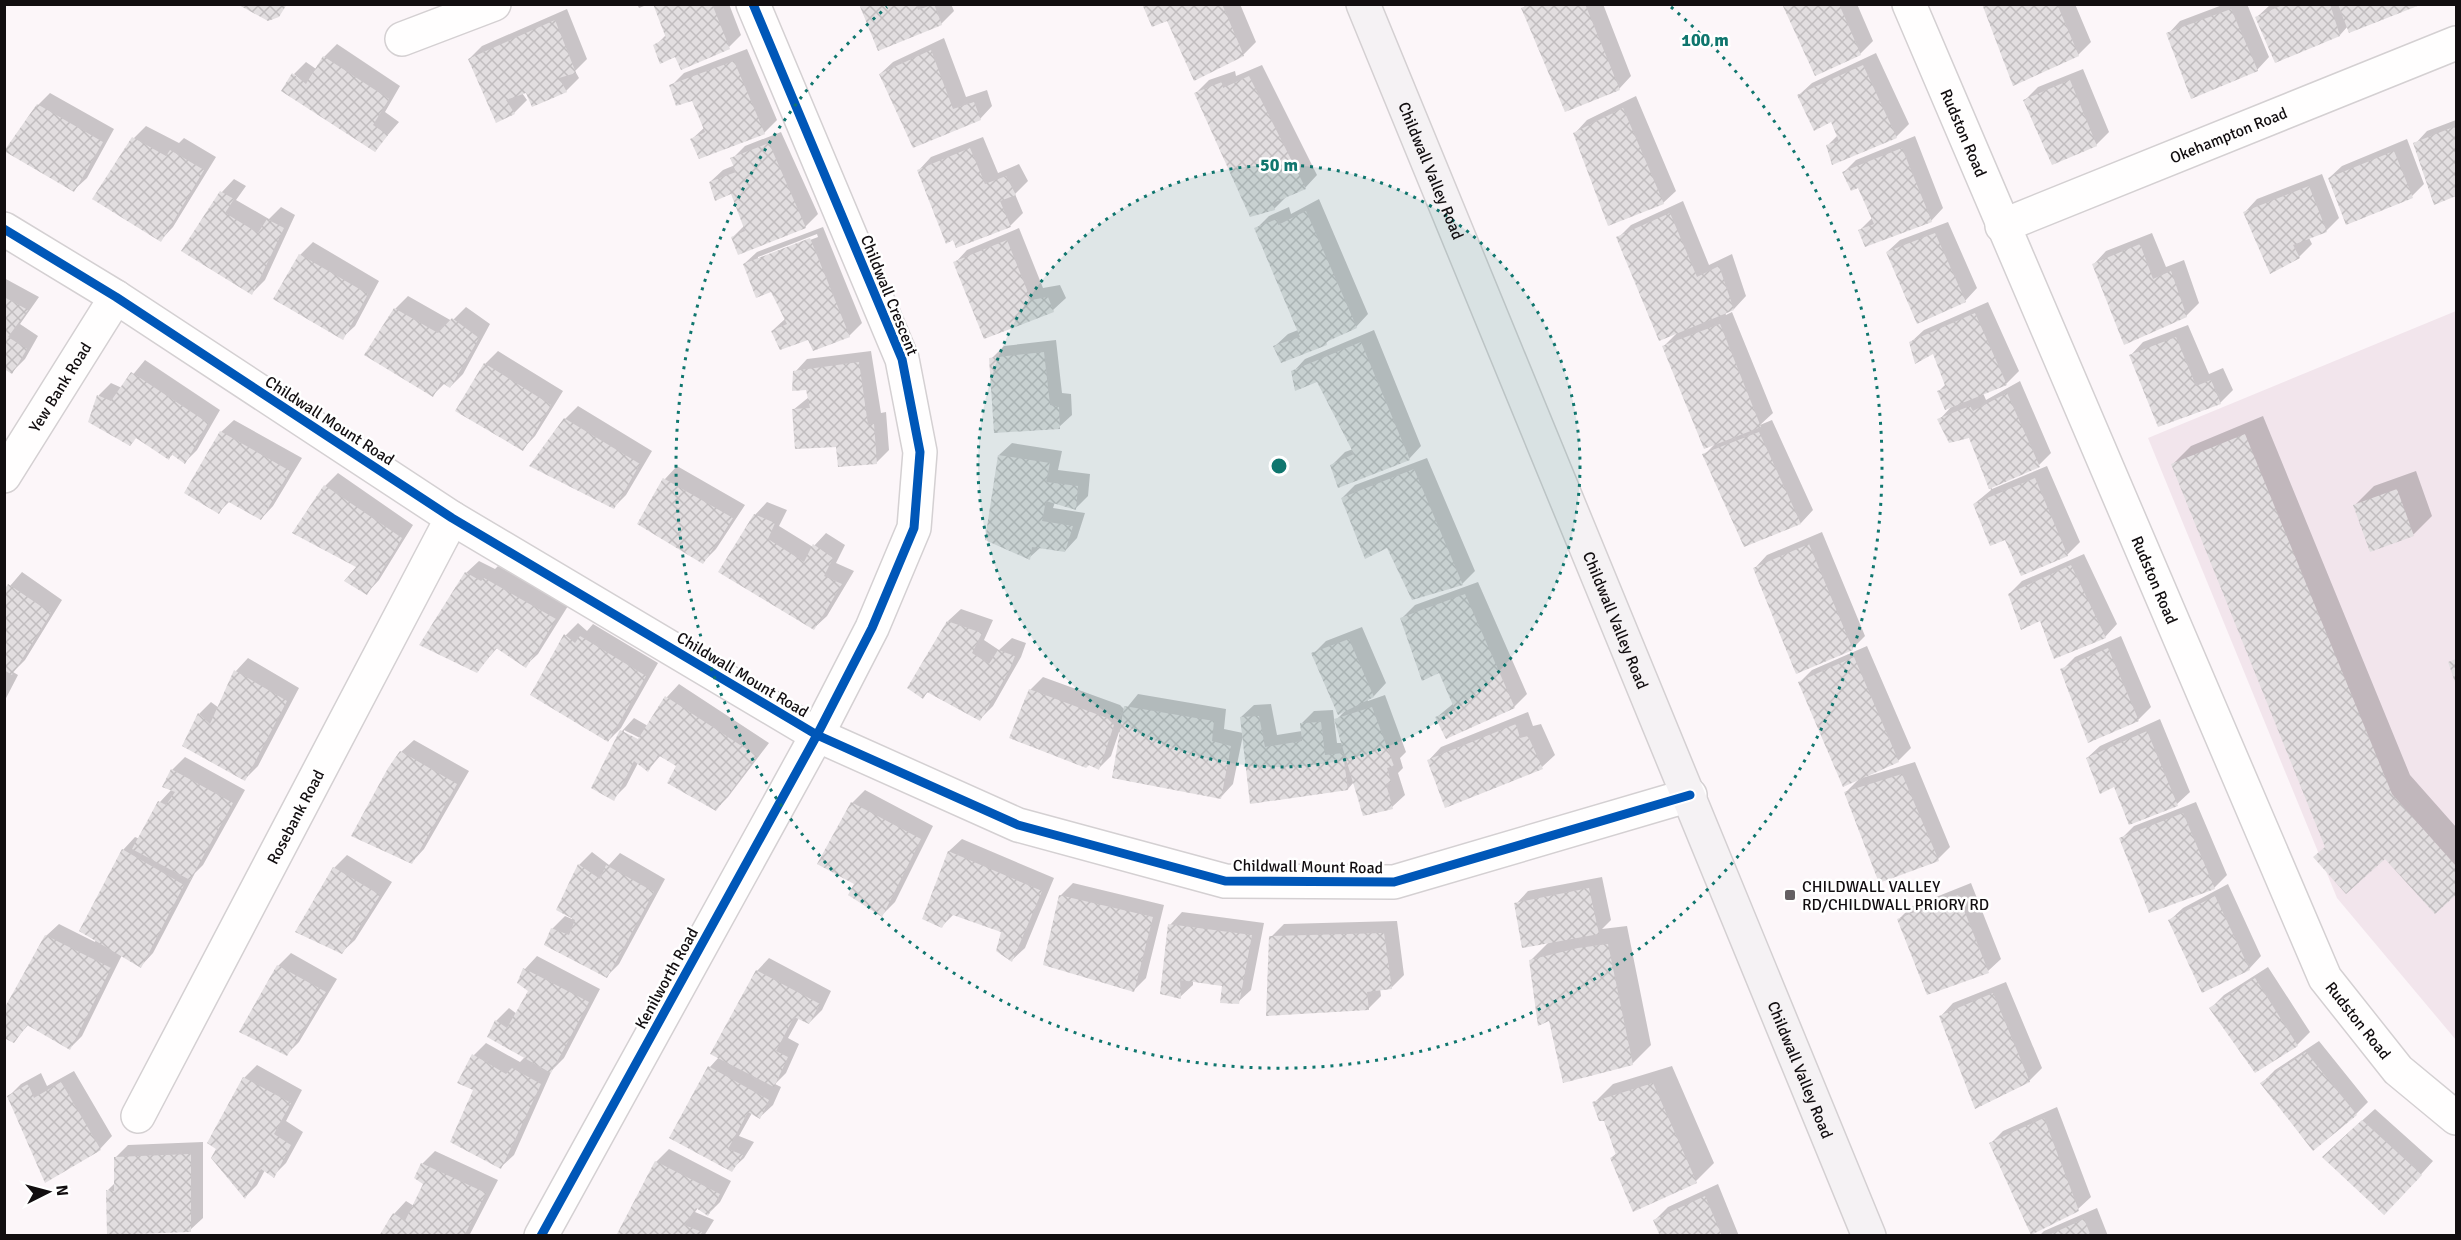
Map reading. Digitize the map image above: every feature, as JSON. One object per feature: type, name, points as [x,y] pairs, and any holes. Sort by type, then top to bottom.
[{"type":"main road","name":"Childwall Valley Road","points":[[1363,4],[1690,795],[1869,1236]]},
{"type":"street","points":[[402,39],[494,4]]},
{"type":"street","name":"Childwall Crescent","points":[[753,4],[902,359],[920,452],[914,528],[872,628],[817,735]]},
{"type":"street","name":"Rudston Road","points":[[1909,4],[2325,978],[2398,1070],[2457,1118]]},
{"type":"street","name":"Okehampton Road","points":[[2002,226],[2457,43]]},
{"type":"street","name":"Childwall Mount Road","points":[[4,229],[116,297],[453,519],[817,735],[1018,825],[1225,881],[1394,882],[1690,795]]},
{"type":"street","name":"Yew Bank Road","points":[[4,476],[116,297]]},
{"type":"street","name":"Rosebank Road","points":[[138,1116],[453,519]]},
{"type":"street","name":"Kenilworth Road","points":[[541,1236],[817,735]]},
{"type":"shaded area","points":[[2456,311],[2456,1040],[2337,898],[2148,438]]},
{"type":"building","points":[[237,4],[287,4],[279,17],[268,21]]},
{"type":"building","points":[[653,4],[712,4],[730,49],[681,70],[675,57],[660,64],[653,45],[666,38]]},
{"type":"building","points":[[859,4],[916,4],[918,10],[934,4],[942,25],[878,51]]},
{"type":"building","points":[[1142,4],[1222,4],[1244,56],[1194,81],[1167,21],[1152,27]]},
{"type":"building","points":[[1531,4],[1585,4],[1620,90],[1565,112],[1521,8]]},
{"type":"building","points":[[1782,4],[1839,4],[1861,55],[1815,76]]},
{"type":"building","points":[[1982,4],[2057,4],[2079,56],[2013,86]]},
{"type":"building","points":[[2285,4],[2330,4],[2340,36],[2275,63],[2255,17]]},
{"type":"building","points":[[2338,4],[2420,4],[2420,5],[2349,33]]},
{"type":"building","points":[[2231,9],[2258,71],[2191,99],[2166,33]]},
{"type":"building","points":[[555,20],[576,73],[559,78],[567,92],[532,107],[526,93],[506,100],[515,114],[496,123],[468,59]]},
{"type":"building","points":[[931,50],[953,109],[974,102],[981,120],[913,148],[879,74]]},
{"type":"building","points":[[323,56],[389,99],[373,125],[388,135],[375,152],[281,91],[292,73],[306,84]]},
{"type":"building","points":[[734,61],[765,134],[699,159],[690,139],[705,132],[692,101],[676,106],[669,85]]},
{"type":"building","points":[[1863,65],[1897,138],[1832,165],[1826,145],[1839,141],[1831,122],[1814,131],[1797,95]]},
{"type":"building","points":[[1249,76],[1306,189],[1273,203],[1275,210],[1250,217],[1194,93],[1222,82],[1223,88]]},
{"type":"building","points":[[2070,80],[2097,146],[2052,165],[2023,100]]},
{"type":"building","points":[[37,104],[103,142],[74,192],[4,151]]},
{"type":"building","points":[[1623,108],[1664,204],[1608,226],[1573,133]]},
{"type":"building","points":[[2456,126],[2456,196],[2434,205],[2413,143]]},
{"type":"building","points":[[132,137],[166,156],[170,150],[204,170],[161,242],[92,199]]},
{"type":"building","points":[[769,143],[806,228],[738,255],[731,237],[745,231],[731,194],[715,201],[709,182],[736,172],[730,158]]},
{"type":"building","points":[[970,148],[985,184],[1006,176],[1016,195],[1000,201],[1011,227],[956,248],[953,240],[946,244],[917,170]]},
{"type":"building","points":[[1902,148],[1932,222],[1865,247],[1858,230],[1874,224],[1858,188],[1851,191],[1842,172]]},
{"type":"building","points":[[2394,151],[2413,198],[2346,225],[2328,178]]},
{"type":"building","points":[[2309,186],[2327,232],[2293,245],[2300,258],[2270,274],[2243,212]]},
{"type":"building","points":[[220,191],[234,199],[225,213],[258,233],[267,219],[284,228],[252,295],[181,251]]},
{"type":"building","points":[[1306,211],[1357,328],[1326,342],[1327,345],[1281,363],[1273,346],[1300,337],[1254,228],[1277,219],[1278,225]]},
{"type":"building","points":[[1670,213],[1697,277],[1719,266],[1734,310],[1659,341],[1616,237]]},
{"type":"building","points":[[1935,233],[1966,302],[1917,324],[1886,252]]},
{"type":"building","points":[[810,238],[850,337],[813,351],[808,340],[780,350],[771,331],[787,324],[771,292],[756,298],[743,264]]},
{"type":"building","points":[[1007,240],[1031,300],[1048,297],[1054,312],[984,339],[953,262]]},
{"type":"building","points":[[2140,244],[2153,279],[2171,271],[2187,317],[2124,345],[2092,264]]},
{"type":"building","points":[[299,254],[368,294],[343,340],[273,299]]},
{"type":"building","points":[[4,297],[28,310],[8,337],[27,349],[12,374],[4,369]]},
{"type":"building","points":[[394,308],[438,333],[452,318],[479,338],[450,388],[441,382],[433,397],[364,355]]},
{"type":"building","points":[[1975,313],[2007,385],[1945,410],[1937,391],[1946,388],[1933,354],[1915,364],[1909,342]]},
{"type":"building","points":[[1720,324],[1761,427],[1704,449],[1662,346]]},
{"type":"building","points":[[2176,337],[2196,386],[2211,380],[2221,404],[2158,427],[2129,355]]},
{"type":"building","points":[[1361,342],[1410,460],[1338,488],[1330,465],[1354,454],[1317,382],[1295,391],[1291,371]]},
{"type":"building","points":[[1044,352],[1050,405],[1059,407],[1060,429],[994,433],[989,358]]},
{"type":"building","points":[[859,362],[868,425],[874,424],[877,464],[838,467],[836,447],[795,449],[792,409],[810,408],[806,390],[792,391],[793,371]]},
{"type":"building","points":[[484,363],[551,405],[523,451],[455,411]]},
{"type":"building","points":[[131,372],[208,423],[185,464],[171,454],[169,460],[136,438],[130,446],[88,422],[97,395],[111,401]]},
{"type":"building","points":[[2007,393],[2040,467],[1989,489],[1969,438],[1949,443],[1937,419],[1970,406],[1973,411]]},
{"type":"building","points":[[564,418],[640,464],[614,509],[529,466]]},
{"type":"building","points":[[220,431],[290,471],[261,520],[227,501],[219,514],[184,493]]},
{"type":"building","points":[[1759,432],[1801,524],[1744,547],[1702,454]]},
{"type":"building","points":[[2245,434],[2392,794],[2456,866],[2456,895],[2435,914],[2385,859],[2346,894],[2313,857],[2325,847],[2171,464]]},
{"type":"building","points":[[998,455],[1050,463],[1046,482],[1078,486],[1076,510],[1046,501],[1042,521],[1073,526],[1065,552],[1032,547],[1030,560],[985,540]]},
{"type":"building","points":[[1414,469],[1463,585],[1412,600],[1387,548],[1365,559],[1341,498]]},
{"type":"building","points":[[663,478],[733,518],[703,564],[637,524]]},
{"type":"building","points":[[2035,478],[2068,556],[2021,576],[2005,540],[1990,546],[1973,504]]},
{"type":"building","points":[[324,485],[402,538],[367,595],[344,581],[356,567],[292,533]]},
{"type":"building","points":[[2397,489],[2414,536],[2370,552],[2353,505]]},
{"type":"building","points":[[754,514],[775,523],[768,539],[804,562],[813,544],[833,558],[824,576],[842,584],[814,630],[718,572]]},
{"type":"building","points":[[1809,544],[1853,650],[1796,674],[1753,568]]},
{"type":"building","points":[[2071,565],[2106,638],[2054,659],[2040,621],[2021,630],[2008,594]]},
{"type":"building","points":[[465,572],[481,581],[484,578],[556,619],[526,668],[496,648],[477,673],[419,645]]},
{"type":"building","points":[[8,584],[51,613],[12,675],[4,670],[4,590]]},
{"type":"building","points":[[1465,594],[1515,708],[1446,739],[1435,717],[1455,710],[1439,673],[1422,681],[1400,618]]},
{"type":"building","points":[[947,621],[982,633],[972,653],[989,664],[998,650],[1015,656],[1009,671],[980,721],[927,692],[923,699],[907,688]]},
{"type":"building","points":[[564,634],[575,643],[580,636],[646,676],[608,742],[530,695]]},
{"type":"building","points":[[1349,639],[1374,697],[1338,715],[1311,653]]},
{"type":"building","points":[[2108,648],[2139,721],[2088,743],[2060,669]]},
{"type":"building","points":[[1854,657],[1899,762],[1843,787],[1798,682]]},
{"type":"building","points":[[2456,659],[2456,685],[2448,662]]},
{"type":"building","points":[[234,670],[287,701],[245,781],[182,746],[198,713],[210,724]]},
{"type":"building","points":[[1029,689],[1107,718],[1114,725],[1099,770],[1089,765],[1086,768],[1009,738]]},
{"type":"building","points":[[665,696],[757,756],[716,811],[667,783],[676,766],[658,755],[648,772],[634,761],[614,801],[591,788],[620,730],[638,739]]},
{"type":"building","points":[[1124,706],[1214,721],[1212,741],[1231,746],[1221,799],[1112,778]]},
{"type":"building","points":[[1372,707],[1394,766],[1387,768],[1391,782],[1386,784],[1393,809],[1363,816],[1334,719]]},
{"type":"building","points":[[1259,716],[1265,747],[1302,741],[1300,723],[1321,722],[1325,755],[1343,753],[1348,790],[1250,804],[1240,717]]},
{"type":"building","points":[[1516,724],[1520,738],[1528,736],[1543,769],[1445,808],[1427,760]]},
{"type":"building","points":[[2147,731],[2178,806],[2129,825],[2114,787],[2100,794],[2086,758]]},
{"type":"building","points":[[400,751],[457,784],[412,864],[351,836],[388,768]]},
{"type":"building","points":[[171,769],[233,803],[190,880],[132,849],[158,801],[166,805],[175,792],[162,787]]},
{"type":"building","points":[[1902,774],[1939,861],[1879,883],[1844,792]]},
{"type":"building","points":[[851,802],[921,839],[882,917],[848,895],[854,884],[817,864]]},
{"type":"building","points":[[2183,813],[2215,889],[2149,913],[2119,838]]},
{"type":"building","points":[[122,849],[184,885],[141,968],[79,931]]},
{"type":"building","points":[[948,851],[1042,891],[1012,962],[996,951],[1001,932],[950,914],[942,928],[922,919]]},
{"type":"building","points":[[578,864],[600,879],[606,865],[654,892],[607,978],[544,945],[551,928],[569,935],[575,920],[556,910]]},
{"type":"building","points":[[333,867],[380,895],[342,954],[295,932]]},
{"type":"building","points":[[1589,888],[1599,934],[1522,948],[1514,903]]},
{"type":"building","points":[[1059,895],[1153,917],[1134,992],[1043,965]]},
{"type":"building","points":[[1958,895],[1989,973],[1927,995],[1897,919]]},
{"type":"building","points":[[2215,896],[2250,970],[2202,993],[2168,920]]},
{"type":"building","points":[[1168,924],[1252,935],[1239,1004],[1220,1003],[1222,986],[1180,980],[1181,999],[1160,994]]},
{"type":"building","points":[[1384,933],[1392,989],[1367,992],[1369,1010],[1266,1016],[1269,936]]},
{"type":"building","points":[[45,935],[111,968],[70,1050],[27,1025],[14,1043],[4,1038],[4,1009]]},
{"type":"building","points":[[1608,944],[1633,1065],[1563,1083],[1549,1021],[1538,1026],[1529,960],[1578,948]]},
{"type":"building","points":[[277,965],[326,992],[287,1056],[239,1032]]},
{"type":"building","points":[[523,968],[589,1002],[551,1073],[487,1037],[495,1020],[507,1028],[528,991],[517,983]]},
{"type":"building","points":[[756,970],[820,1004],[809,1024],[794,1017],[776,1051],[788,1057],[774,1087],[710,1054]]},
{"type":"building","points":[[2255,978],[2298,1046],[2255,1073],[2209,1008]]},
{"type":"building","points":[[1993,993],[2030,1082],[1975,1109],[1939,1016]]},
{"type":"building","points":[[2306,1052],[2357,1115],[2313,1151],[2260,1083]]},
{"type":"building","points":[[472,1054],[506,1074],[512,1068],[541,1084],[501,1169],[450,1142],[473,1090],[457,1083]]},
{"type":"building","points":[[708,1066],[769,1100],[760,1119],[748,1112],[728,1149],[743,1155],[732,1172],[669,1138]]},
{"type":"building","points":[[243,1077],[291,1103],[274,1134],[291,1145],[274,1178],[261,1169],[245,1199],[211,1158],[216,1149],[207,1143]]},
{"type":"building","points":[[61,1082],[101,1150],[45,1183],[7,1096],[28,1084],[34,1098]]},
{"type":"building","points":[[1653,1083],[1697,1183],[1633,1212],[1610,1158],[1616,1155],[1604,1121],[1599,1121],[1592,1102]]},
{"type":"building","points":[[2044,1118],[2079,1211],[2031,1235],[1989,1143]]},
{"type":"building","points":[[2362,1120],[2422,1175],[2384,1215],[2322,1157]]},
{"type":"building","points":[[191,1154],[191,1232],[107,1235],[106,1190],[114,1191],[114,1157]]},
{"type":"building","points":[[655,1161],[720,1194],[708,1216],[696,1208],[684,1225],[702,1232],[700,1236],[616,1236]]},
{"type":"building","points":[[421,1163],[486,1193],[464,1236],[379,1236],[393,1213],[405,1221],[423,1184],[414,1178]]},
{"type":"building","points":[[1705,1196],[1722,1236],[1660,1236],[1653,1220]]},
{"type":"building","points":[[2084,1219],[2091,1236],[2047,1236]]},
{"type":"cycle path","points":[[541,1236],[817,735],[872,628],[914,528],[920,452],[902,359],[753,4]]},
{"type":"cycle path","points":[[4,229],[116,297],[452,518],[817,735],[1018,825],[1225,881],[1394,882],[1690,795]]},
{"type":"place","name":"CHILDWALL VALLEY RD/CHILDWALL PRIORY RD","points":[[1790,895]]}]
